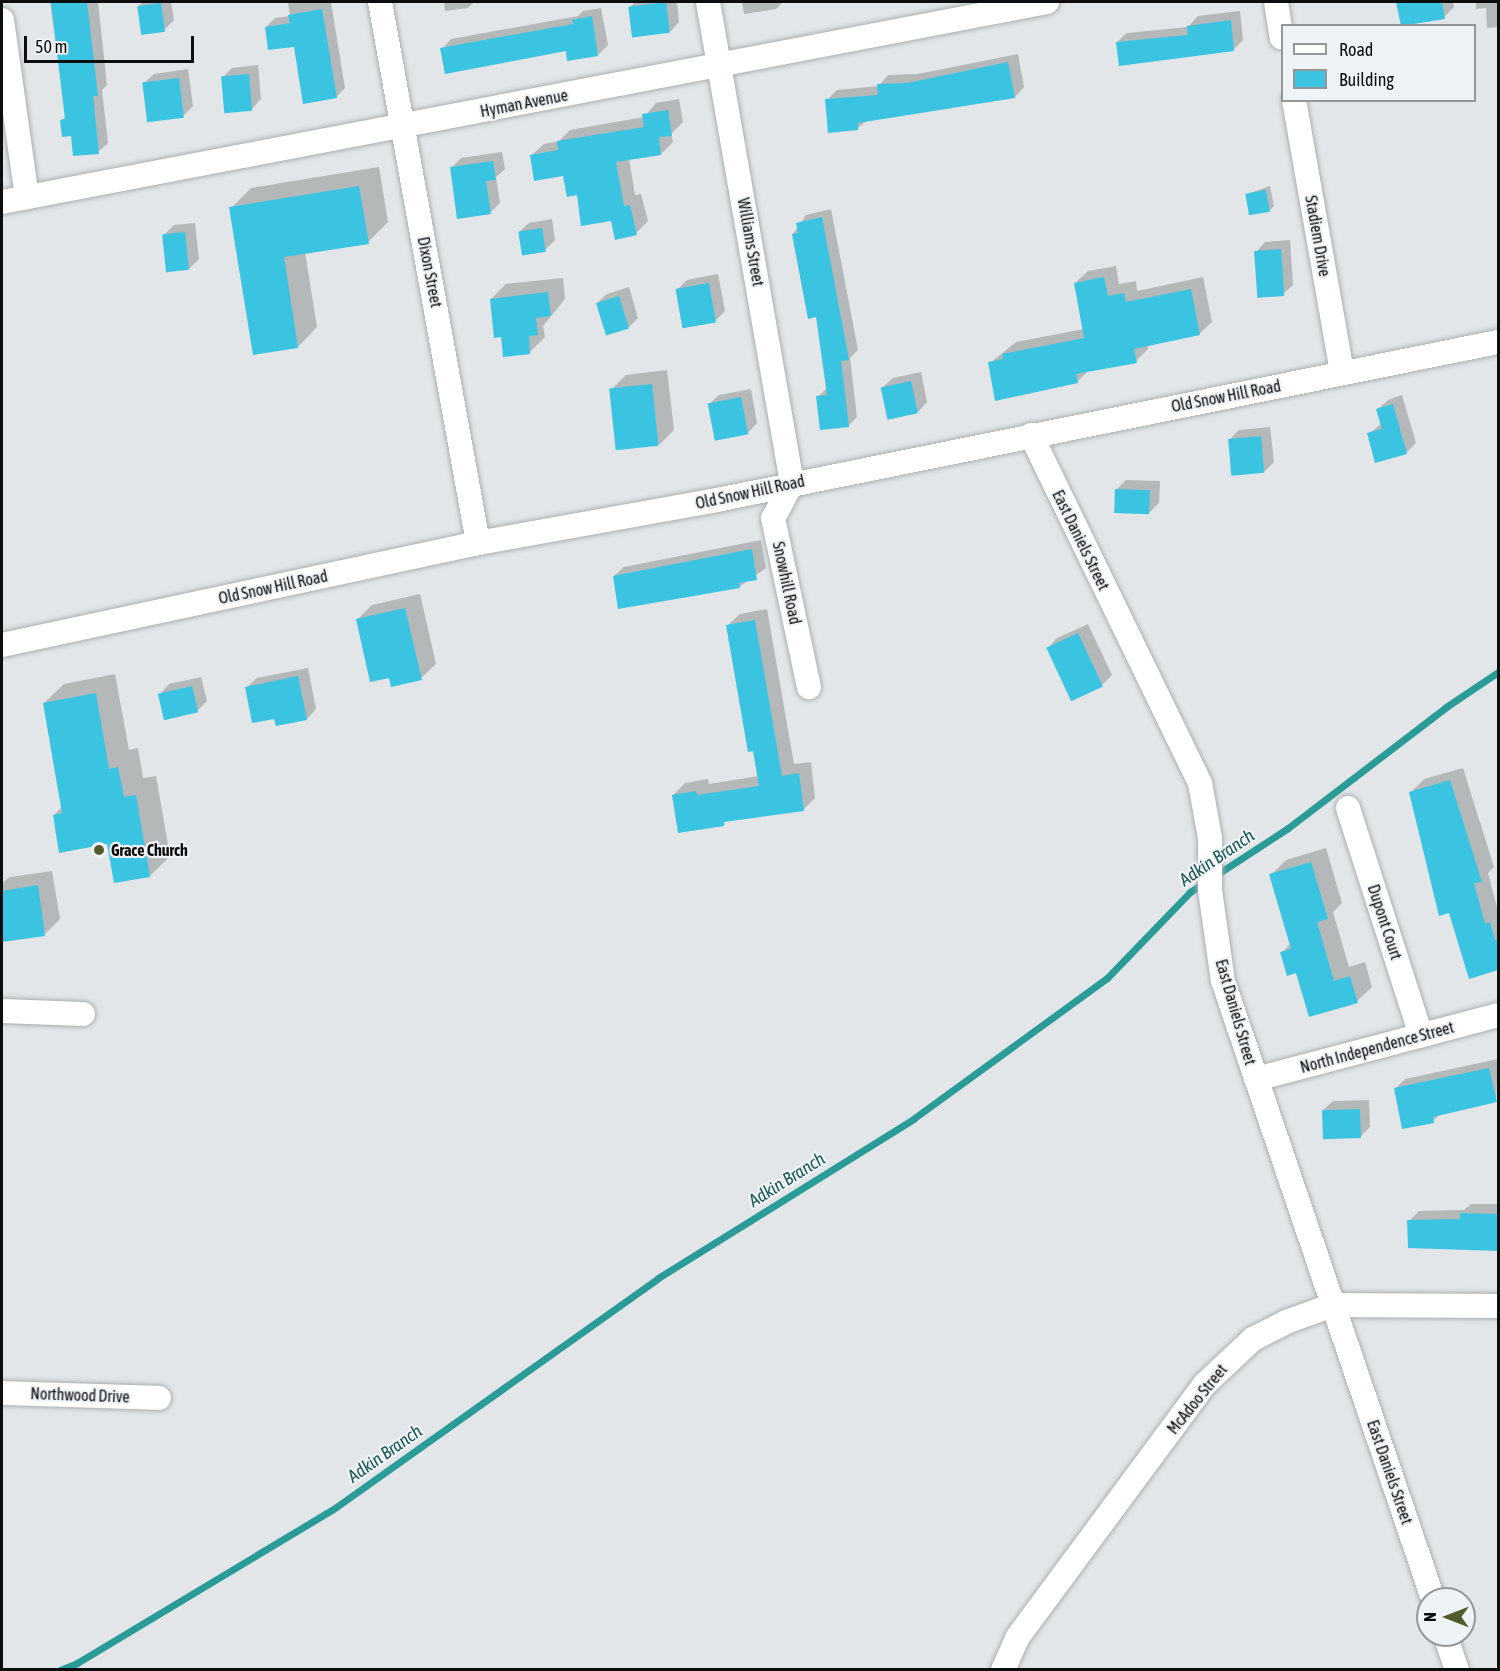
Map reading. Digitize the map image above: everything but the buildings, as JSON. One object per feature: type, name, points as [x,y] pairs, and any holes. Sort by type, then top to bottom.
[{"type":"street","name":"Dixon Street","points":[[381,2],[478,543]]},
{"type":"street","name":"Williams Street","points":[[708,2],[792,483]]},
{"type":"street","name":"Hyman Avenue","points":[[2,202],[1047,2]]},
{"type":"street","points":[[1276,2],[1281,32]]},
{"type":"street","points":[[2,20],[27,197]]},
{"type":"street","name":"Stadiem Drive","points":[[1294,102],[1342,372]]},
{"type":"street","name":"Old Snow Hill Road","points":[[2,645],[478,543],[792,483],[1498,342]]},
{"type":"street","name":"East Daniels Street","points":[[1031,435],[1200,783],[1210,838],[1210,890],[1223,981],[1429,1587]]},
{"type":"street","name":"Snowhill Road","points":[[792,483],[773,518],[809,687]]},
{"type":"street","name":"Dupont Court","points":[[1348,808],[1421,1036]]},
{"type":"street","points":[[2,1011],[83,1014]]},
{"type":"street","name":"North Independence Street","points":[[1256,1079],[1498,1015]]},
{"type":"street","name":"McAdoo Street","points":[[1003,1670],[1017,1638],[1205,1384],[1253,1339],[1286,1322],[1333,1305],[1498,1306]]},
{"type":"street","name":"Northwood Drive","points":[[2,1392],[159,1398]]},
{"type":"street","points":[[1449,1647],[1457,1670]]},
{"type":"waterway","name":"Adkin Branch","points":[[1216,875],[1288,828],[1446,707],[1498,672]]},
{"type":"waterway","name":"Adkin Branch","points":[[60,1670],[77,1663],[332,1510],[658,1278],[913,1119],[1107,978],[1190,892],[1204,883]]},
{"type":"place","name":"Grace Church","points":[[99,850]]}]
